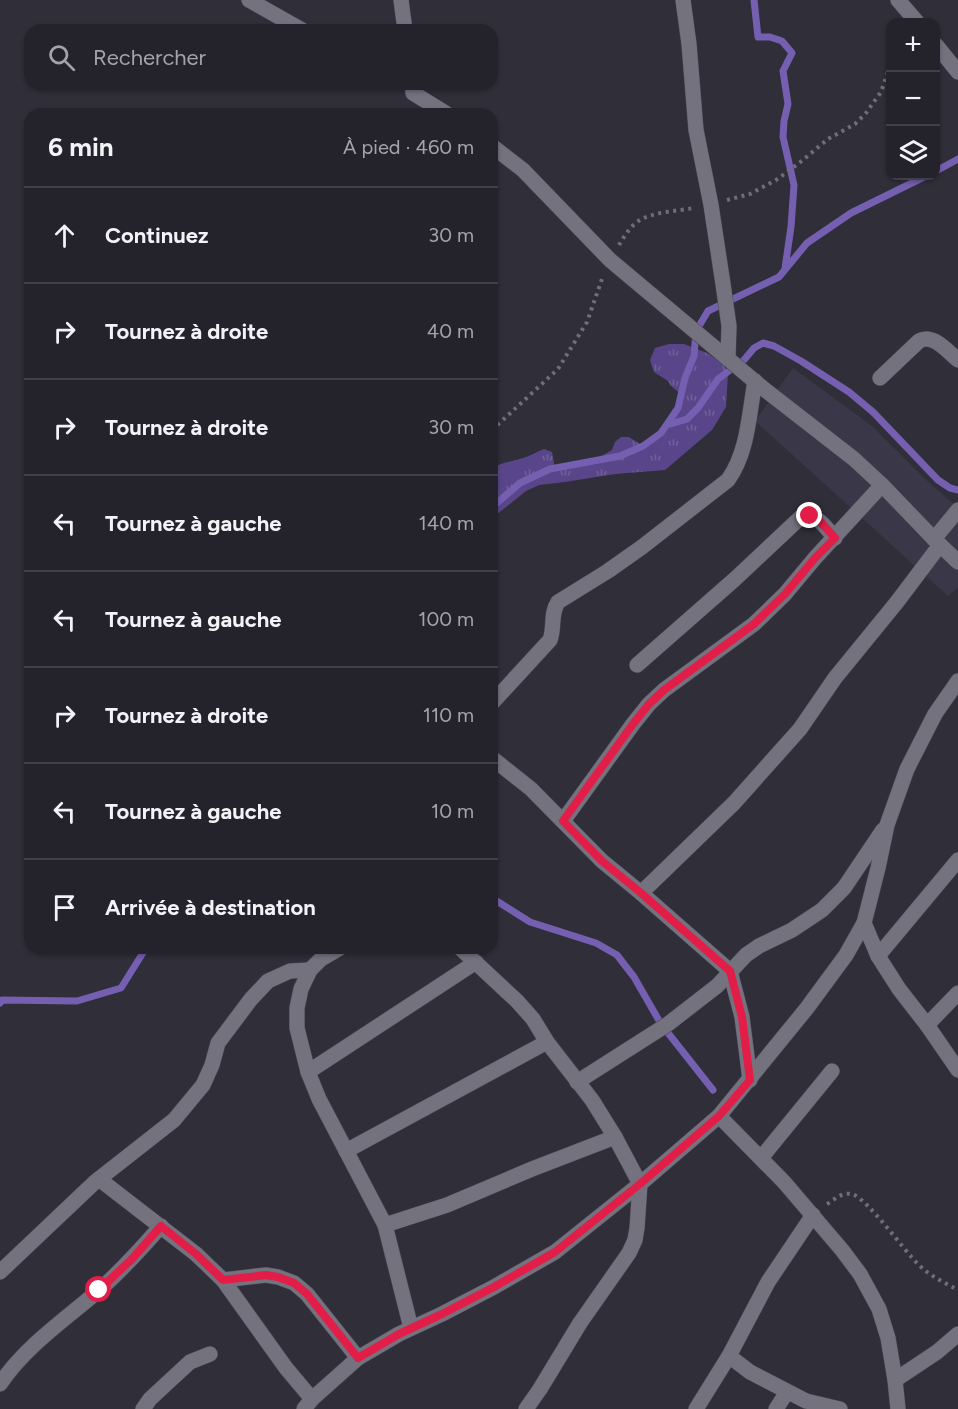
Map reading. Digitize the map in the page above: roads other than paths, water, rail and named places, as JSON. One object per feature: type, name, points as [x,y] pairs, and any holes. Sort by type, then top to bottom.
[{"type":"street","points":[[249,0],[291,24]]},
{"type":"street","points":[[401,0],[404,24]]},
{"type":"street","points":[[683,0],[696,130],[711,205],[729,326],[729,358]]},
{"type":"street","points":[[898,0],[914,18]]},
{"type":"street","points":[[940,50],[958,72]]},
{"type":"street","points":[[416,90],[439,108]]},
{"type":"street","points":[[498,151],[523,170],[610,260],[755,381],[854,459],[958,562]]},
{"type":"street","points":[[880,378],[924,338],[932,339],[958,360]]},
{"type":"street","points":[[498,696],[550,640],[553,633],[552,615],[558,602],[642,547],[728,480],[736,470],[743,447],[755,381]]},
{"type":"street","points":[[563,821],[649,704],[664,690],[754,624],[785,594],[882,485]]},
{"type":"street","points":[[641,893],[734,804],[800,729],[835,678],[897,602],[958,510]]},
{"type":"street","points":[[637,665],[735,579],[801,517],[810,516],[818,519],[835,538]]},
{"type":"street","points":[[99,1179],[196,1254],[223,1280],[286,1368],[308,1404],[358,1358],[411,1328],[494,1287],[555,1252],[640,1184],[719,1116],[807,1008],[846,955],[864,923],[887,825],[907,769],[935,714],[958,681]]},
{"type":"street","points":[[498,763],[531,789],[602,861],[730,971],[742,1017],[750,1080]]},
{"type":"street","points":[[577,1082],[668,1024],[717,986],[746,955],[792,930],[822,910],[844,888],[887,825]]},
{"type":"street","points":[[878,956],[958,860]]},
{"type":"street","points":[[864,923],[878,956],[899,989],[957,1065]]},
{"type":"street","points":[[330,954],[310,970],[301,989],[297,1008],[297,1028],[308,1072],[318,1099],[385,1225],[411,1328]]},
{"type":"street","points":[[467,954],[533,1019],[547,1042],[592,1100],[640,1184],[637,1228],[629,1253],[580,1323],[526,1409]]},
{"type":"street","points":[[308,1072],[476,962]]},
{"type":"street","points":[[0,1272],[99,1179],[174,1120],[203,1085],[218,1043],[251,999],[268,981],[290,971],[310,970]]},
{"type":"street","points":[[927,1025],[958,993]]},
{"type":"street","points":[[346,1151],[547,1042]]},
{"type":"street","points":[[761,1158],[832,1071]]},
{"type":"street","points":[[719,1116],[784,1182],[860,1274],[879,1309],[888,1338],[898,1409]]},
{"type":"street","points":[[385,1225],[447,1205],[615,1137]]},
{"type":"street","points":[[696,1409],[729,1356],[768,1282],[813,1215]]},
{"type":"street","points":[[0,1384],[17,1362],[46,1334],[108,1283],[161,1226]]},
{"type":"street","points":[[223,1280],[266,1275],[294,1283],[307,1294],[358,1358]]},
{"type":"street","points":[[895,1380],[937,1352],[958,1334]]},
{"type":"street","points":[[143,1409],[150,1399],[190,1362],[210,1354]]},
{"type":"street","points":[[729,1356],[750,1372],[787,1392],[806,1401],[840,1409]]},
{"type":"street","points":[[776,1409],[787,1392]]},
{"type":"waterway","points":[[754,0],[758,37],[770,37],[782,41],[792,53],[783,71],[788,104],[783,137],[794,185],[785,268]]},
{"type":"waterway","points":[[940,169],[958,159]]},
{"type":"waterway","points":[[498,502],[520,483],[550,469],[620,456],[643,446],[661,433],[678,408],[685,378],[694,356],[696,331],[708,311],[779,277],[807,243],[851,213],[918,180]]},
{"type":"waterway","points":[[667,425],[687,419],[698,408],[718,379],[763,343],[774,346],[801,361],[849,392],[873,412],[938,480],[958,490]]},
{"type":"waterway","points":[[498,902],[530,922],[596,943],[617,955],[634,977],[661,1024],[713,1090]]},
{"type":"waterway","points":[[0,1003],[2,1000],[77,1001],[121,988],[142,954]]}]
